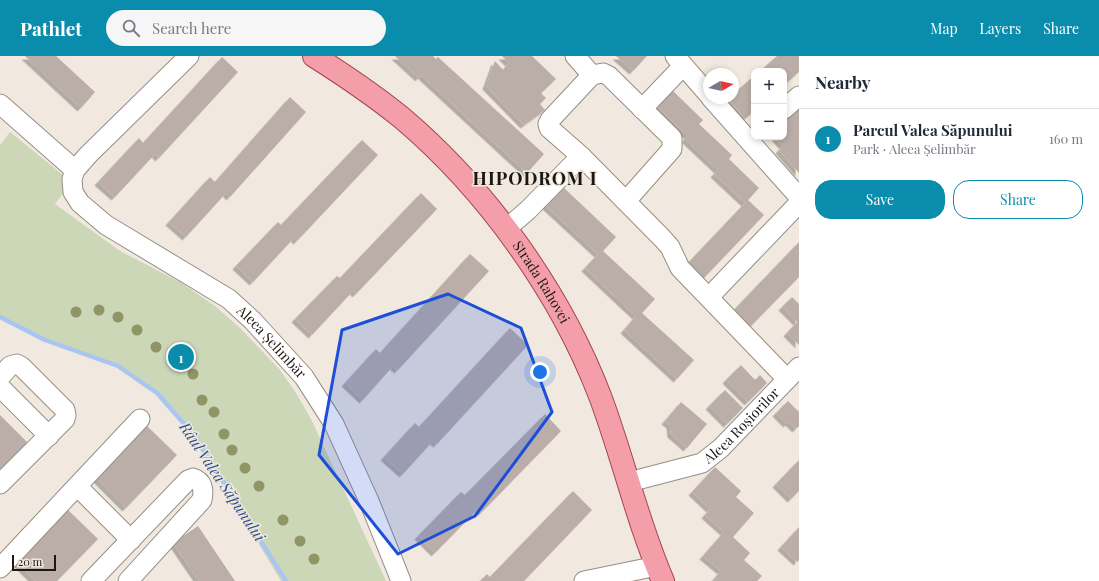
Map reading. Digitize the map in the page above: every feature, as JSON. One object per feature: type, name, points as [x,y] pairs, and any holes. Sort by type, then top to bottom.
[{"type":"main road","name":"Strada Rahovei","points":[[314,56],[402,118],[436,150],[486,204],[506,229],[550,294],[570,330],[600,396],[660,574]]},
{"type":"street","points":[[0,104],[75,170],[88,155],[189,56]]},
{"type":"street","points":[[575,56],[592,75]]},
{"type":"street","points":[[642,109],[679,61],[703,88]]},
{"type":"street","points":[[626,201],[672,149],[672,138],[667,131],[642,109],[609,76],[603,73],[592,75],[548,124],[549,128],[581,156],[670,247],[680,268],[709,297],[793,373]]},
{"type":"street","points":[[787,106],[799,96]]},
{"type":"street","points":[[717,104],[751,138]]},
{"type":"street","points":[[753,140],[799,197]]},
{"type":"street","points":[[506,229],[528,210],[581,156]]},
{"type":"street","name":"Aleea Șelimbăr","points":[[75,170],[72,179],[73,192],[80,203],[106,225],[228,298],[253,321],[304,377],[334,424],[369,501],[401,581]]},
{"type":"street","points":[[709,297],[799,203]]},
{"type":"street","points":[[0,376],[10,366],[17,364],[22,367],[65,410],[66,415],[65,419],[49,436],[0,484]]},
{"type":"street","name":"Aleea Roșiorilor","points":[[629,482],[702,463],[721,448],[793,373]]},
{"type":"street","points":[[0,387],[49,436]]},
{"type":"street","points":[[0,568],[78,487],[140,419]]},
{"type":"street","points":[[91,581],[188,480],[193,478],[200,483],[204,493],[202,500],[128,581]]},
{"type":"street","points":[[78,487],[131,540]]},
{"type":"street","points":[[584,581],[660,574]]},
{"type":"street","points":[[0,578],[3,581]]},
{"type":"highlighted area","points":[[448,294],[521,328],[552,412],[475,516],[398,554],[319,455],[342,330]]},
{"type":"green space","points":[[10,132],[63,175],[65,191],[55,204],[120,251],[180,282],[215,306],[240,328],[280,370],[296,393],[312,421],[386,581],[281,581],[193,434],[157,393],[118,366],[45,340],[0,317],[0,145]]},
{"type":"building","points":[[25,56],[56,56],[95,92],[81,108]]},
{"type":"building","points":[[395,56],[433,56],[436,59],[438,57],[544,154],[527,173],[421,75],[419,78]]},
{"type":"building","points":[[502,56],[532,56],[556,79],[541,93],[546,98],[540,104],[545,110],[524,125],[486,86],[495,61],[503,70],[509,63]]},
{"type":"building","points":[[616,56],[647,56],[633,71]]},
{"type":"building","points":[[777,56],[799,56],[799,72],[787,82],[787,68],[763,68]]},
{"type":"building","points":[[222,57],[238,72],[159,158],[155,154],[115,197],[98,182],[139,138],[143,143]]},
{"type":"building","points":[[751,79],[751,114],[745,119],[732,104],[739,104],[739,89]]},
{"type":"building","points":[[673,91],[703,120],[699,124],[732,155],[729,159],[759,188],[748,200],[764,215],[703,279],[687,264],[745,203],[714,174],[718,170],[685,139],[688,136],[658,107]]},
{"type":"building","points":[[290,97],[306,112],[230,197],[226,193],[186,237],[169,222],[210,177],[215,182]]},
{"type":"building","points":[[799,109],[799,173],[779,150],[783,146],[778,140],[787,140],[787,128],[789,126],[787,124],[787,119]]},
{"type":"building","points":[[362,140],[378,155],[297,241],[294,238],[253,282],[236,266],[278,222],[281,225]]},
{"type":"building","points":[[562,186],[616,237],[603,251],[655,299],[642,313],[694,360],[677,379],[624,330],[636,316],[585,268],[598,254],[545,205]]},
{"type":"building","points":[[421,193],[437,209],[356,294],[353,291],[312,335],[295,319],[337,276],[340,278]]},
{"type":"building","points":[[799,242],[799,277],[750,327],[733,311]]},
{"type":"building","points":[[470,254],[489,271],[398,370],[393,366],[363,400],[345,383],[376,349],[380,353]]},
{"type":"building","points":[[792,297],[799,304],[799,345],[787,333],[797,322],[782,307]]},
{"type":"building","points":[[510,328],[528,345],[437,444],[433,441],[403,474],[384,457],[415,423],[419,427]]},
{"type":"building","points":[[741,365],[755,380],[760,375],[767,383],[748,402],[726,380]]},
{"type":"building","points":[[725,390],[743,408],[727,424],[709,406]]},
{"type":"building","points":[[788,401],[799,412],[799,426],[796,429],[789,422],[787,424],[776,413]]},
{"type":"building","points":[[681,402],[707,424],[687,448],[671,434],[670,425],[665,421]]},
{"type":"building","points":[[545,414],[561,431],[482,512],[478,509],[435,553],[418,536],[461,492],[465,495]]},
{"type":"building","points":[[0,415],[28,443],[0,471]]},
{"type":"building","points":[[146,425],[177,455],[126,508],[95,477]]},
{"type":"building","points":[[799,460],[799,491],[791,499],[776,484]]},
{"type":"building","points":[[715,467],[741,491],[736,497],[754,513],[733,537],[750,553],[744,560],[762,576],[757,581],[717,581],[714,579],[721,571],[703,556],[724,532],[705,515],[710,509],[692,492]]},
{"type":"building","points":[[573,491],[592,510],[524,581],[480,581],[487,574],[490,577]]},
{"type":"building","points":[[66,508],[98,539],[57,581],[35,581],[15,561]]},
{"type":"building","points":[[198,526],[235,581],[199,581],[173,543]]},
{"type":"building","points":[[799,527],[799,560],[797,562],[781,547]]},
{"type":"waterway","name":"Râul Valea Săpunului","points":[[0,317],[45,340],[118,366],[157,393],[193,434],[286,581]]},
{"type":"place","name":"Parcul Valea Săpunului","points":[[181,357]]},
{"type":"district","name":"HIPODROM I","points":[[535,179]]}]
